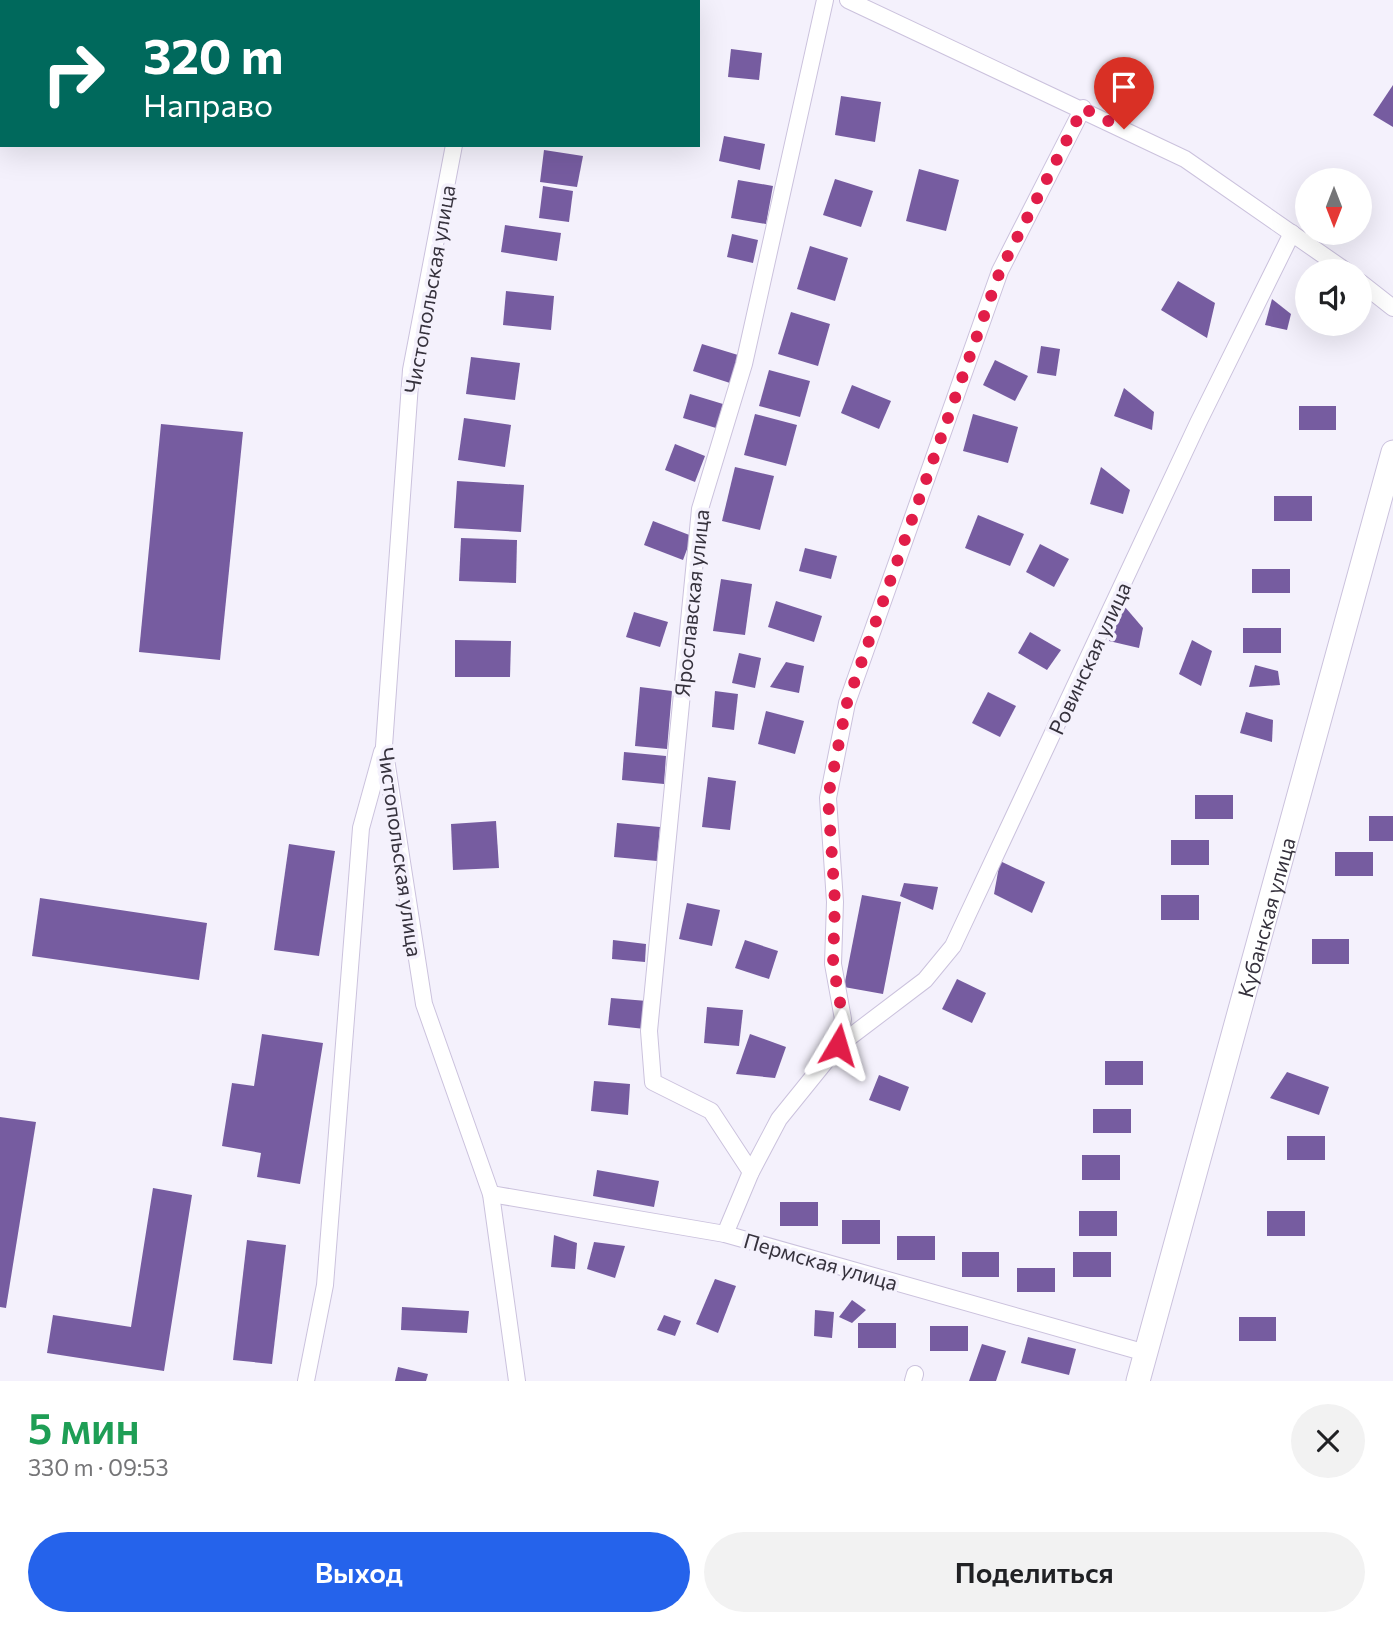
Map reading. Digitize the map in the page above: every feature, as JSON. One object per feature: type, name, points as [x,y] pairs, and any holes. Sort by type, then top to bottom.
[{"type":"street","name":"Ярославская улица","points":[[751,1172],[711,1111],[653,1082],[649,1031],[699,509],[744,363],[825,0]]},
{"type":"street","points":[[848,0],[1083,108],[1185,159],[1329,259]]},
{"type":"street","points":[[838,1045],[843,1019],[833,964],[835,902],[828,797],[847,703],[1000,271],[1083,108]]},
{"type":"street","name":"Чистопольская улица","points":[[454,147],[411,370],[384,746],[424,1004],[491,1194],[517,1381]]},
{"type":"street","name":"Ровинская улица","points":[[725,1234],[751,1172],[779,1119],[838,1045],[925,980],[953,946],[1198,423],[1292,233]]},
{"type":"street","points":[[1372,291],[1393,308]]},
{"type":"street","name":"Кубанская улица","points":[[1138,1381],[1393,452]]},
{"type":"street","points":[[306,1381],[325,1285],[361,828],[384,746]]},
{"type":"street","name":"Пермская улица","points":[[491,1194],[725,1234],[1146,1353]]},
{"type":"building","points":[[731,49],[762,53],[759,80],[728,77]]},
{"type":"building","points":[[1393,85],[1393,127],[1373,115]]},
{"type":"building","points":[[841,96],[881,102],[875,142],[835,135]]},
{"type":"building","points":[[724,136],[765,144],[760,170],[719,161]]},
{"type":"building","points":[[544,150],[583,156],[577,187],[540,182]]},
{"type":"building","points":[[919,169],[959,180],[946,231],[906,221]]},
{"type":"building","points":[[835,179],[873,191],[861,227],[823,215]]},
{"type":"building","points":[[738,180],[773,186],[766,224],[731,218]]},
{"type":"building","points":[[543,186],[573,191],[569,222],[539,218]]},
{"type":"building","points":[[505,225],[561,233],[557,261],[501,252]]},
{"type":"building","points":[[732,234],[758,240],[753,263],[727,257]]},
{"type":"building","points":[[810,246],[848,258],[835,301],[797,289]]},
{"type":"building","points":[[1178,281],[1215,303],[1207,338],[1161,310]]},
{"type":"building","points":[[506,291],[554,296],[551,330],[503,325]]},
{"type":"building","points":[[1272,299],[1291,314],[1287,330],[1265,325]]},
{"type":"building","points":[[791,312],[830,324],[818,366],[778,354]]},
{"type":"building","points":[[702,344],[738,355],[730,383],[693,371]]},
{"type":"building","points":[[1041,346],[1060,349],[1056,376],[1037,373]]},
{"type":"building","points":[[471,357],[520,363],[515,400],[466,394]]},
{"type":"building","points":[[995,360],[1028,376],[1015,401],[983,385]]},
{"type":"building","points":[[769,370],[810,381],[800,417],[759,406]]},
{"type":"building","points":[[852,385],[891,401],[879,429],[841,413]]},
{"type":"building","points":[[1124,388],[1154,412],[1152,430],[1114,416]]},
{"type":"building","points":[[690,394],[723,404],[716,428],[683,418]]},
{"type":"building","points":[[1299,406],[1336,406],[1336,430],[1299,430]]},
{"type":"building","points":[[755,414],[797,425],[786,466],[744,455]]},
{"type":"building","points":[[973,414],[1018,427],[1008,463],[963,451]]},
{"type":"building","points":[[464,418],[511,425],[505,467],[458,460]]},
{"type":"building","points":[[161,424],[243,432],[220,660],[139,652]]},
{"type":"building","points":[[675,444],[705,456],[695,482],[665,470]]},
{"type":"building","points":[[735,467],[774,476],[760,530],[722,521]]},
{"type":"building","points":[[1101,467],[1130,490],[1123,514],[1090,504]]},
{"type":"building","points":[[457,481],[524,485],[521,532],[454,528]]},
{"type":"building","points":[[1274,496],[1312,496],[1312,521],[1274,521]]},
{"type":"building","points":[[978,515],[1024,534],[1010,566],[965,548]]},
{"type":"building","points":[[653,521],[692,536],[683,560],[644,545]]},
{"type":"building","points":[[461,538],[517,540],[516,583],[459,581]]},
{"type":"building","points":[[1040,544],[1069,559],[1054,587],[1026,572]]},
{"type":"building","points":[[805,548],[837,556],[831,579],[799,571]]},
{"type":"building","points":[[1252,569],[1290,569],[1290,593],[1252,593]]},
{"type":"building","points":[[721,579],[752,584],[745,635],[713,631]]},
{"type":"building","points":[[776,601],[822,616],[814,642],[768,627]]},
{"type":"building","points":[[1125,607],[1143,628],[1139,648],[1109,641]]},
{"type":"building","points":[[634,612],[668,622],[660,647],[626,637]]},
{"type":"building","points":[[1243,628],[1281,628],[1281,653],[1243,653]]},
{"type":"building","points":[[1030,632],[1061,650],[1047,670],[1018,653]]},
{"type":"building","points":[[455,640],[511,641],[510,677],[455,677]]},
{"type":"building","points":[[1192,640],[1212,651],[1201,686],[1179,674]]},
{"type":"building","points":[[739,653],[761,658],[755,688],[732,683]]},
{"type":"building","points":[[786,662],[804,666],[799,693],[770,687]]},
{"type":"building","points":[[1255,665],[1278,671],[1280,685],[1249,687]]},
{"type":"building","points":[[640,687],[672,691],[667,749],[635,746]]},
{"type":"building","points":[[715,691],[738,694],[734,730],[712,727]]},
{"type":"building","points":[[988,692],[1016,706],[1000,737],[972,723]]},
{"type":"building","points":[[766,711],[804,721],[795,754],[758,744]]},
{"type":"building","points":[[1246,712],[1273,720],[1272,742],[1240,733]]},
{"type":"building","points":[[624,752],[666,756],[664,784],[622,780]]},
{"type":"building","points":[[708,777],[736,781],[730,830],[702,827]]},
{"type":"building","points":[[1195,795],[1233,795],[1233,819],[1195,819]]},
{"type":"building","points":[[1369,816],[1393,816],[1393,841],[1369,841]]},
{"type":"building","points":[[496,821],[499,868],[453,870],[451,824]]},
{"type":"building","points":[[617,823],[660,827],[657,861],[614,857]]},
{"type":"building","points":[[1171,840],[1209,840],[1209,865],[1171,865]]},
{"type":"building","points":[[289,844],[335,851],[319,956],[274,950]]},
{"type":"building","points":[[1335,852],[1373,852],[1373,876],[1335,876]]},
{"type":"building","points":[[1000,861],[1045,882],[1032,913],[994,894]]},
{"type":"building","points":[[904,883],[938,887],[933,910],[900,896]]},
{"type":"building","points":[[862,895],[901,902],[883,994],[844,987]]},
{"type":"building","points":[[1161,895],[1199,895],[1199,920],[1161,920]]},
{"type":"building","points":[[40,898],[207,923],[199,980],[32,956]]},
{"type":"building","points":[[687,903],[720,910],[712,946],[679,939]]},
{"type":"building","points":[[1312,939],[1349,939],[1349,964],[1312,964]]},
{"type":"building","points":[[613,940],[646,944],[645,962],[612,959]]},
{"type":"building","points":[[745,940],[778,951],[769,979],[735,968]]},
{"type":"building","points":[[957,979],[986,993],[972,1023],[942,1009]]},
{"type":"building","points":[[611,998],[647,1001],[645,1029],[608,1025]]},
{"type":"building","points":[[707,1007],[743,1010],[739,1046],[704,1043]]},
{"type":"building","points":[[262,1034],[323,1043],[300,1184],[257,1177],[261,1153],[222,1146],[232,1083],[254,1086]]},
{"type":"building","points":[[750,1034],[786,1047],[775,1078],[736,1074]]},
{"type":"building","points":[[1105,1061],[1143,1061],[1143,1085],[1105,1085]]},
{"type":"building","points":[[1287,1072],[1329,1087],[1319,1115],[1270,1098]]},
{"type":"building","points":[[879,1075],[909,1087],[900,1111],[869,1100]]},
{"type":"building","points":[[594,1081],[630,1084],[628,1115],[591,1111]]},
{"type":"building","points":[[1093,1109],[1131,1109],[1131,1133],[1093,1133]]},
{"type":"building","points":[[0,1117],[36,1122],[6,1308],[0,1307]]},
{"type":"building","points":[[1287,1136],[1325,1136],[1325,1160],[1287,1160]]},
{"type":"building","points":[[1082,1155],[1120,1155],[1120,1180],[1082,1180]]},
{"type":"building","points":[[597,1170],[659,1181],[654,1207],[593,1196]]},
{"type":"building","points":[[153,1188],[192,1195],[164,1371],[47,1353],[53,1315],[131,1327]]},
{"type":"building","points":[[780,1202],[818,1202],[818,1226],[780,1226]]},
{"type":"building","points":[[1079,1211],[1117,1211],[1117,1236],[1079,1236]]},
{"type":"building","points":[[1267,1211],[1305,1211],[1305,1236],[1267,1236]]},
{"type":"building","points":[[842,1220],[880,1220],[880,1244],[842,1244]]},
{"type":"building","points":[[554,1235],[577,1243],[575,1269],[551,1267]]},
{"type":"building","points":[[897,1236],[935,1236],[935,1260],[897,1260]]},
{"type":"building","points":[[247,1240],[286,1245],[272,1364],[233,1360]]},
{"type":"building","points":[[594,1242],[625,1246],[615,1278],[587,1269]]},
{"type":"building","points":[[962,1252],[999,1252],[999,1277],[962,1277]]},
{"type":"building","points":[[1073,1252],[1111,1252],[1111,1277],[1073,1277]]},
{"type":"building","points":[[1017,1268],[1055,1268],[1055,1292],[1017,1292]]},
{"type":"building","points":[[715,1279],[736,1286],[718,1333],[696,1324]]},
{"type":"building","points":[[852,1300],[866,1310],[852,1323],[839,1317]]},
{"type":"building","points":[[402,1307],[469,1311],[467,1333],[401,1330]]},
{"type":"building","points":[[815,1310],[834,1312],[832,1338],[814,1336]]},
{"type":"building","points":[[664,1315],[681,1321],[675,1336],[657,1330]]},
{"type":"building","points":[[1239,1317],[1276,1317],[1276,1341],[1239,1341]]},
{"type":"building","points":[[858,1323],[896,1323],[896,1348],[858,1348]]},
{"type":"building","points":[[930,1326],[968,1326],[968,1351],[930,1351]]},
{"type":"building","points":[[1028,1337],[1076,1349],[1069,1375],[1021,1363]]},
{"type":"building","points":[[982,1344],[1006,1351],[996,1381],[969,1381]]},
{"type":"building","points":[[398,1367],[428,1374],[426,1381],[395,1381]]},
{"type":"route","points":[[838,1045],[843,1019],[842,1001],[833,964],[835,902],[828,797],[847,703],[1000,271],[1083,108],[1124,129]]}]
